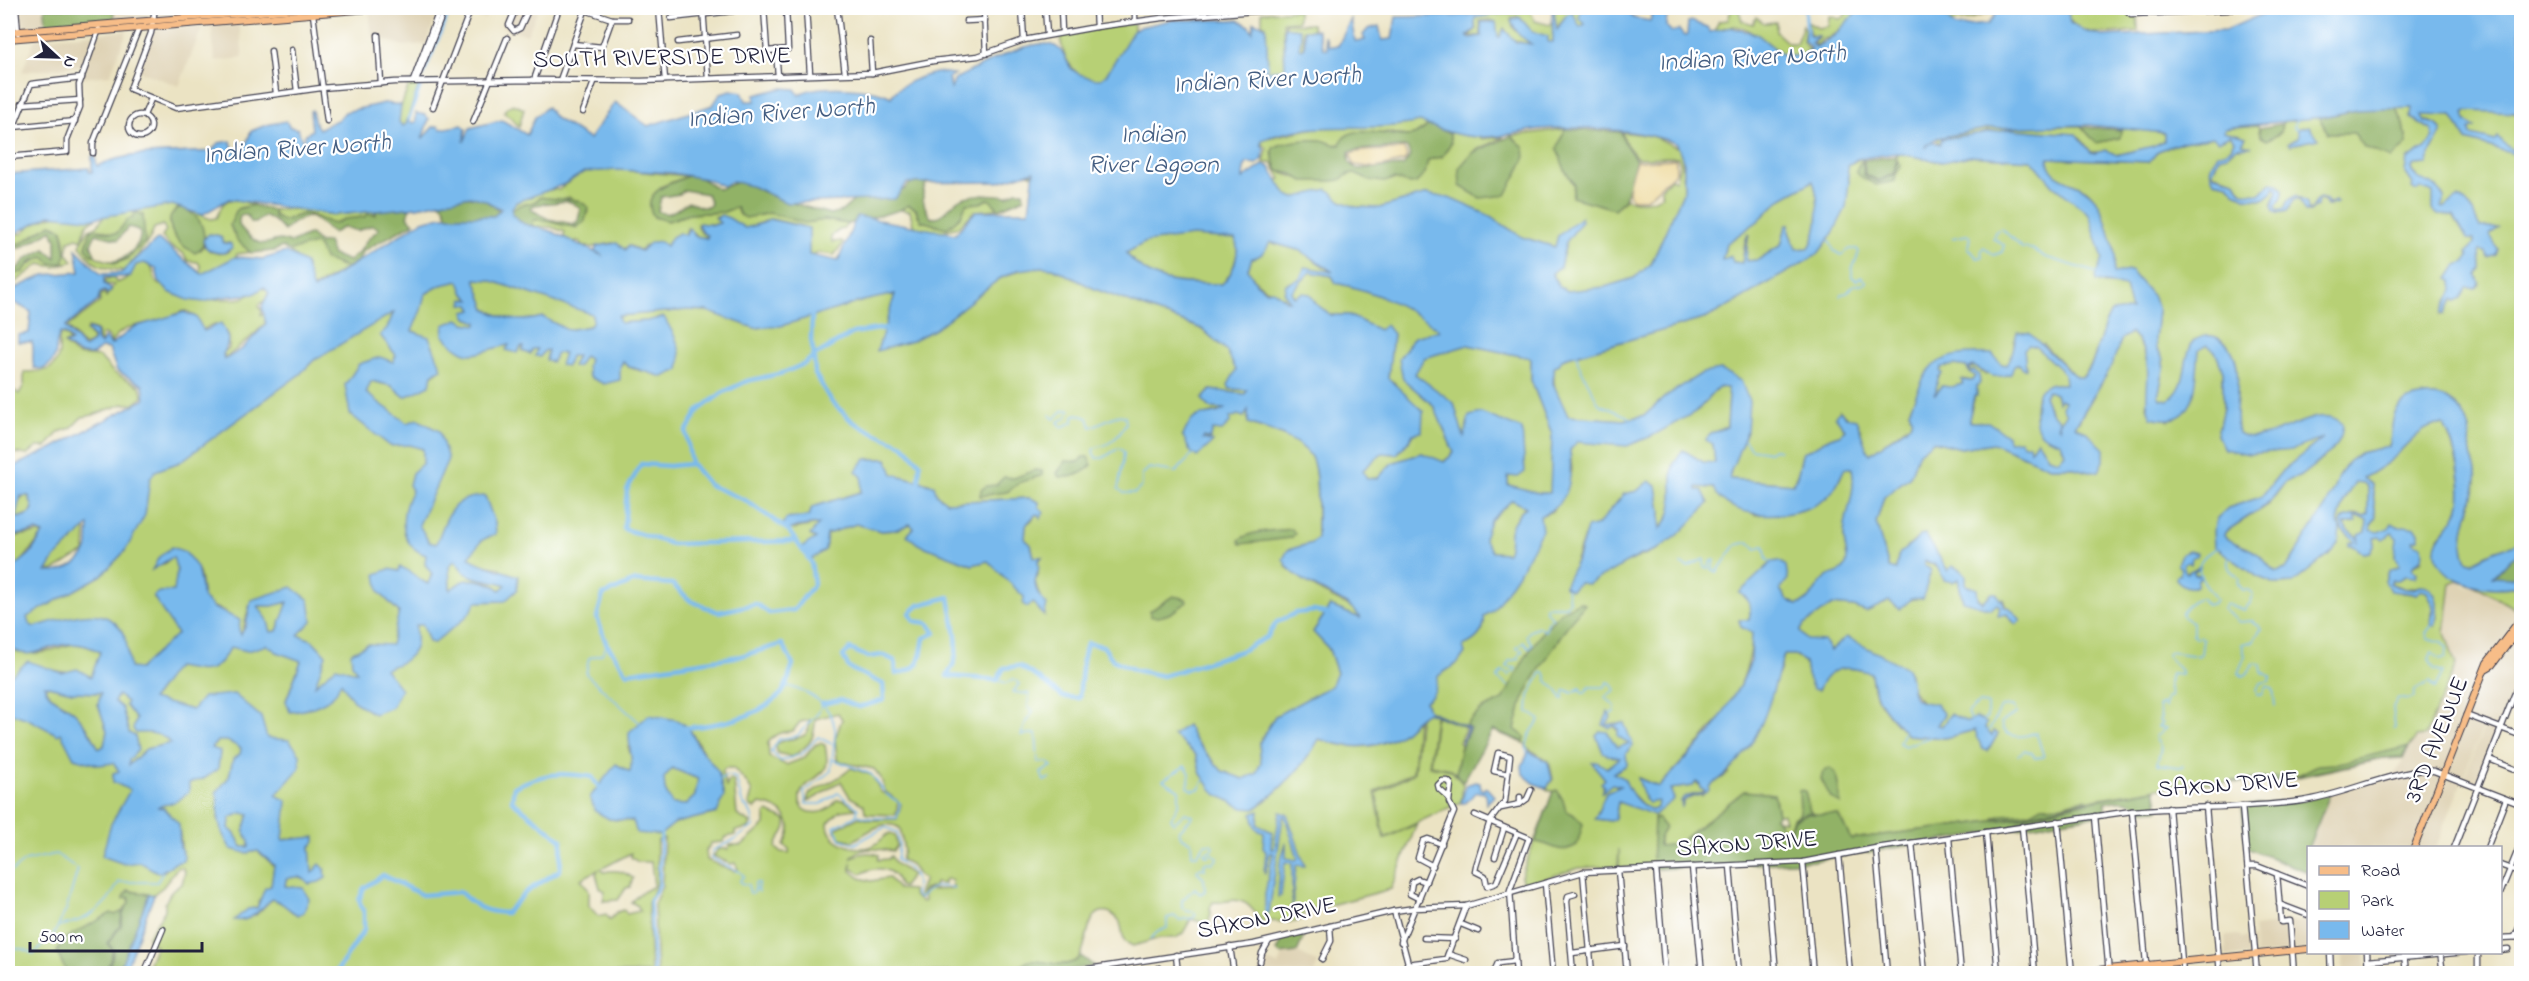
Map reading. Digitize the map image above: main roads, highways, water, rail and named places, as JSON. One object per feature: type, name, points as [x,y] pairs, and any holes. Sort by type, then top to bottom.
[{"type":"main road","points":[[8,33],[18,35],[153,24],[230,21],[297,15],[323,8]]},
{"type":"main road","points":[[99,28],[139,28],[153,24],[271,11],[381,8]]},
{"type":"main road","points":[[230,21],[237,16],[271,11]]},
{"type":"main road","points":[[8,39],[18,35]]},
{"type":"main road","points":[[2514,638],[2512,633],[2522,617]]},
{"type":"main road","name":"3RD AVENUE","points":[[2415,846],[2418,833],[2423,826],[2466,715],[2492,656],[2522,617]]},
{"type":"main road","name":"3RD AVENUE","points":[[2487,668],[2514,638],[2522,625]]},
{"type":"main road","points":[[2057,974],[2109,971],[2307,950]]},
{"type":"water","points":[[1552,8],[1558,8],[1554,13],[1557,30],[1566,15],[1572,12],[1580,27],[1585,24],[1579,18],[1581,9],[1573,8],[1622,8],[1634,18],[1650,21],[1653,10],[1663,10],[1667,16],[1666,26],[1672,32],[1679,30],[1684,36],[1687,35],[1688,23],[1691,21],[1707,27],[1710,32],[1730,27],[1757,34],[1785,57],[1803,55],[1812,49],[1804,41],[1805,31],[1808,31],[1810,36],[1818,36],[1811,43],[1816,47],[1835,35],[1858,10],[1940,10],[1955,27],[1988,24],[2000,8],[2008,11],[2014,8],[2093,8],[2068,12],[2070,23],[2084,31],[2102,36],[2226,30],[2276,8],[2521,8],[2521,113],[2466,111],[2465,119],[2475,127],[2470,129],[2471,135],[2495,141],[2498,137],[2510,149],[2521,151],[2521,156],[2467,140],[2452,116],[2421,115],[2425,121],[2436,124],[2442,130],[2428,164],[2414,165],[2411,169],[2414,175],[2432,184],[2442,193],[2445,197],[2441,207],[2443,208],[2458,198],[2469,206],[2480,228],[2498,228],[2490,235],[2498,249],[2496,255],[2488,258],[2486,252],[2480,251],[2481,269],[2477,275],[2479,283],[2476,288],[2467,288],[2461,298],[2455,301],[2453,299],[2444,315],[2442,313],[2453,290],[2452,281],[2448,279],[2457,265],[2466,262],[2469,255],[2467,252],[2474,244],[2474,240],[2467,239],[2454,216],[2438,215],[2433,210],[2433,193],[2421,188],[2417,191],[2412,188],[2413,184],[2405,172],[2407,160],[2427,147],[2433,137],[2432,130],[2411,118],[2412,108],[2356,110],[2322,117],[2225,128],[2223,131],[2246,137],[2242,144],[2252,146],[2236,147],[2227,155],[2219,157],[2212,173],[2234,180],[2242,192],[2260,194],[2272,182],[2278,184],[2283,190],[2282,198],[2276,206],[2277,211],[2285,208],[2287,202],[2295,196],[2307,203],[2308,211],[2312,210],[2316,200],[2320,198],[2327,201],[2328,205],[2335,201],[2337,203],[2327,206],[2324,201],[2318,200],[2317,206],[2310,212],[2305,212],[2299,200],[2295,199],[2287,211],[2277,213],[2272,205],[2278,191],[2275,186],[2272,193],[2264,199],[2247,198],[2235,192],[2228,184],[2214,181],[2211,173],[2213,161],[2218,153],[2228,150],[2235,141],[2230,135],[2218,141],[2213,137],[2183,142],[2158,151],[2149,162],[2048,158],[2049,166],[2057,176],[2083,188],[2101,208],[2114,251],[2113,273],[2131,271],[2154,298],[2158,311],[2156,348],[2162,357],[2164,369],[2158,396],[2161,399],[2169,400],[2180,387],[2193,341],[2213,336],[2229,347],[2235,357],[2238,382],[2236,422],[2238,433],[2250,437],[2263,436],[2321,417],[2333,418],[2343,425],[2336,446],[2321,460],[2299,477],[2286,481],[2269,503],[2225,532],[2224,536],[2255,552],[2277,572],[2286,569],[2327,504],[2348,462],[2360,453],[2389,446],[2394,415],[2401,405],[2417,397],[2436,396],[2444,398],[2462,412],[2470,430],[2470,451],[2476,476],[2475,490],[2464,531],[2464,552],[2467,561],[2472,562],[2494,551],[2521,542],[2521,551],[2493,577],[2511,578],[2521,571],[2521,584],[2498,588],[2471,584],[2447,573],[2440,564],[2436,547],[2440,537],[2457,513],[2461,493],[2456,456],[2444,425],[2425,430],[2390,461],[2363,478],[2372,485],[2376,518],[2371,524],[2371,530],[2378,532],[2389,528],[2392,523],[2399,527],[2416,528],[2419,533],[2419,539],[2413,540],[2414,543],[2422,546],[2423,551],[2422,557],[2412,568],[2417,573],[2416,577],[2405,576],[2392,580],[2390,583],[2407,589],[2422,586],[2432,591],[2437,602],[2435,626],[2430,625],[2434,607],[2427,592],[2421,590],[2416,594],[2390,591],[2385,581],[2389,571],[2400,565],[2395,556],[2397,538],[2392,533],[2383,539],[2374,538],[2375,545],[2370,552],[2363,553],[2354,546],[2349,546],[2350,542],[2354,543],[2354,540],[2342,530],[2341,523],[2347,517],[2364,516],[2368,513],[2368,487],[2364,483],[2355,482],[2344,500],[2338,522],[2340,529],[2338,543],[2333,551],[2293,583],[2276,584],[2258,577],[2214,546],[2213,531],[2217,518],[2228,508],[2261,497],[2282,471],[2323,438],[2292,450],[2249,454],[2224,449],[2217,435],[2223,408],[2223,371],[2215,351],[2207,345],[2199,350],[2195,390],[2186,410],[2178,417],[2167,419],[2151,417],[2147,398],[2148,366],[2140,344],[2131,333],[2122,338],[2110,369],[2075,426],[2088,433],[2104,449],[2104,461],[2099,471],[2089,472],[2071,467],[2050,467],[1993,443],[1961,448],[1933,441],[1919,452],[1910,476],[1884,497],[1876,523],[1889,568],[1896,570],[1900,552],[1925,534],[1948,571],[1952,566],[1961,570],[1966,575],[1966,585],[1977,589],[1978,599],[1983,602],[1992,593],[1996,593],[2000,600],[2002,599],[2005,607],[2009,607],[2021,620],[2016,625],[2007,614],[1998,616],[2000,606],[1997,604],[1991,609],[1963,601],[1958,579],[1953,582],[1944,580],[1936,565],[1924,560],[1924,565],[1931,570],[1923,598],[1911,599],[1900,609],[1889,601],[1866,612],[1854,607],[1832,605],[1804,625],[1800,632],[1807,640],[1824,641],[1830,651],[1846,637],[1907,668],[1915,697],[1925,703],[1936,703],[1944,715],[1937,725],[1942,726],[1950,714],[1968,722],[1975,717],[1987,723],[1985,728],[1992,736],[1994,731],[1998,734],[1988,751],[1982,749],[1975,730],[1945,738],[1907,735],[1879,700],[1871,673],[1847,668],[1840,669],[1828,676],[1818,690],[1813,689],[1805,662],[1794,655],[1784,655],[1766,712],[1751,745],[1740,760],[1709,787],[1709,790],[1703,794],[1683,801],[1682,808],[1681,801],[1684,797],[1703,793],[1705,790],[1700,789],[1700,784],[1696,782],[1693,786],[1670,789],[1674,799],[1654,815],[1618,802],[1615,818],[1611,821],[1595,819],[1606,793],[1621,786],[1612,784],[1601,793],[1604,786],[1601,783],[1605,779],[1592,763],[1597,762],[1607,768],[1620,758],[1603,752],[1596,735],[1600,731],[1607,732],[1617,747],[1629,744],[1618,736],[1618,729],[1615,726],[1609,728],[1603,725],[1608,712],[1611,717],[1606,725],[1624,723],[1633,745],[1626,753],[1627,765],[1613,773],[1624,778],[1635,797],[1647,808],[1653,810],[1657,808],[1658,801],[1649,803],[1645,800],[1638,778],[1659,787],[1712,731],[1742,682],[1751,661],[1752,633],[1741,627],[1739,620],[1749,620],[1750,607],[1746,598],[1739,593],[1772,562],[1779,561],[1786,566],[1788,579],[1780,589],[1786,599],[1797,605],[1807,600],[1827,577],[1841,571],[1846,565],[1844,540],[1853,487],[1852,468],[1845,468],[1833,490],[1817,504],[1786,514],[1750,513],[1734,508],[1722,500],[1714,488],[1697,487],[1697,490],[1702,490],[1709,503],[1679,534],[1658,549],[1639,556],[1588,584],[1579,583],[1571,590],[1564,586],[1578,558],[1587,528],[1598,525],[1624,494],[1637,491],[1649,481],[1657,486],[1661,511],[1660,529],[1666,522],[1671,507],[1673,466],[1683,450],[1703,462],[1715,463],[1713,444],[1705,440],[1712,433],[1727,427],[1729,396],[1727,388],[1718,387],[1697,411],[1652,436],[1627,446],[1577,442],[1570,450],[1570,481],[1564,497],[1550,511],[1540,516],[1542,530],[1521,569],[1493,611],[1484,616],[1482,631],[1463,646],[1465,653],[1458,663],[1438,676],[1433,693],[1425,701],[1428,710],[1469,728],[1461,744],[1467,729],[1464,726],[1428,712],[1400,735],[1380,744],[1349,746],[1319,739],[1299,768],[1273,794],[1255,809],[1243,808],[1214,793],[1201,774],[1196,755],[1173,735],[1187,725],[1194,739],[1222,771],[1243,779],[1256,774],[1261,762],[1259,743],[1275,716],[1331,686],[1337,673],[1329,649],[1313,632],[1330,606],[1360,618],[1345,603],[1299,577],[1289,569],[1283,559],[1288,550],[1312,543],[1317,538],[1316,475],[1308,452],[1284,436],[1248,423],[1248,410],[1244,417],[1238,415],[1230,418],[1230,423],[1222,431],[1213,430],[1210,439],[1204,437],[1203,439],[1213,442],[1197,457],[1190,451],[1183,436],[1192,420],[1197,416],[1218,413],[1225,409],[1210,408],[1202,399],[1211,390],[1245,394],[1247,390],[1230,389],[1228,385],[1236,370],[1226,350],[1202,329],[1095,289],[1053,268],[1042,267],[1018,270],[999,279],[935,329],[912,341],[877,351],[895,294],[863,301],[781,326],[754,328],[707,311],[688,310],[618,316],[620,323],[664,317],[679,348],[679,370],[663,377],[627,366],[623,361],[620,367],[620,380],[604,384],[589,377],[587,366],[589,359],[584,356],[578,366],[572,367],[577,356],[570,356],[567,366],[560,365],[564,353],[557,353],[552,362],[546,360],[548,350],[544,351],[540,357],[535,356],[537,349],[533,349],[530,354],[522,351],[524,347],[521,347],[517,353],[506,350],[509,345],[473,354],[452,345],[443,335],[444,325],[458,319],[477,325],[477,322],[467,318],[464,312],[473,310],[470,305],[462,304],[463,299],[471,300],[463,292],[459,281],[441,285],[425,294],[412,331],[429,337],[442,369],[432,374],[430,385],[405,397],[392,386],[371,381],[366,393],[407,423],[417,419],[439,431],[448,459],[419,525],[429,542],[436,544],[448,517],[457,504],[473,497],[485,496],[495,523],[496,534],[482,540],[469,557],[518,576],[517,590],[505,601],[476,602],[464,619],[434,643],[429,642],[423,625],[416,625],[414,650],[404,661],[385,669],[401,689],[392,707],[374,714],[353,701],[341,682],[331,698],[308,709],[290,712],[286,701],[301,661],[277,652],[267,645],[247,651],[231,647],[219,663],[209,670],[176,667],[152,699],[192,710],[203,697],[234,694],[261,717],[267,738],[289,740],[300,754],[299,769],[276,795],[287,801],[283,840],[315,837],[315,842],[310,847],[312,873],[320,864],[325,869],[326,878],[319,882],[309,884],[299,877],[286,879],[285,886],[303,888],[309,899],[304,912],[298,915],[272,899],[250,917],[234,920],[248,909],[257,908],[265,888],[271,886],[274,865],[258,851],[246,853],[231,849],[220,826],[216,793],[229,777],[233,759],[240,754],[241,748],[227,741],[217,741],[212,748],[220,751],[218,769],[205,778],[189,783],[189,792],[177,801],[157,807],[164,808],[179,824],[180,847],[184,856],[183,861],[159,873],[140,862],[124,864],[102,856],[111,824],[130,790],[113,782],[113,773],[119,771],[113,763],[99,765],[74,758],[61,733],[58,735],[28,719],[8,712],[8,678],[28,661],[62,673],[77,669],[91,677],[100,652],[86,646],[67,644],[28,654],[8,645],[8,572],[30,554],[43,534],[37,531],[8,537],[8,469],[145,399],[143,385],[117,371],[109,349],[101,348],[93,355],[79,354],[65,344],[72,341],[65,334],[60,333],[53,361],[43,369],[34,368],[32,342],[18,342],[18,335],[29,333],[31,312],[8,299],[8,290],[44,275],[80,272],[76,249],[101,274],[121,273],[158,239],[202,274],[235,257],[263,259],[286,252],[305,263],[313,290],[422,221],[442,216],[494,216],[501,209],[470,196],[417,207],[335,215],[229,199],[202,215],[172,205],[89,219],[50,215],[8,237],[8,174],[89,168],[89,172],[92,172],[92,156],[95,156],[97,166],[124,157],[139,155],[212,151],[218,143],[231,141],[233,149],[241,158],[251,131],[286,121],[290,127],[298,129],[304,147],[305,135],[312,130],[310,111],[312,110],[319,129],[339,119],[345,112],[384,103],[401,105],[399,122],[403,126],[406,124],[419,85],[409,119],[412,123],[416,122],[416,113],[425,115],[429,119],[422,139],[433,127],[438,126],[441,129],[462,125],[466,128],[464,142],[470,128],[502,120],[527,135],[535,117],[547,107],[555,118],[589,139],[615,102],[648,126],[713,105],[721,93],[731,90],[742,92],[746,101],[755,101],[755,95],[782,88],[795,89],[799,95],[818,89],[845,88],[872,91],[891,97],[910,82],[940,72],[955,74],[948,78],[951,89],[955,79],[1006,54],[1036,45],[1048,44],[1058,48],[1077,73],[1101,79],[1106,75],[1133,31],[1140,27],[1171,20],[1239,20],[1248,25],[1253,32],[1254,22],[1266,26],[1268,67],[1265,71],[1285,69],[1284,27],[1299,29],[1301,36],[1299,48],[1302,49],[1305,47],[1304,30],[1317,30],[1323,48],[1327,49],[1324,35],[1329,46],[1338,46],[1351,19],[1355,41],[1365,40],[1363,35],[1368,29],[1379,26],[1382,40],[1392,39],[1396,17],[1511,12],[1475,18],[1475,30],[1467,35],[1469,38],[1482,36],[1481,22],[1496,22],[1498,37],[1504,29],[1516,42],[1531,44],[1519,35],[1511,21],[1519,17],[1533,32],[1548,36],[1548,42],[1553,42]],"holes":[[[1420,122],[1474,137],[1490,137],[1541,129],[1573,128],[1647,135],[1677,144],[1684,163],[1684,190],[1651,264],[1634,278],[1605,287],[1568,291],[1559,287],[1552,273],[1560,267],[1566,242],[1582,221],[1581,217],[1558,236],[1555,247],[1522,237],[1486,214],[1449,198],[1427,194],[1379,208],[1355,207],[1341,201],[1328,189],[1294,198],[1286,194],[1269,166],[1263,165],[1243,179],[1247,163],[1257,164],[1263,159],[1262,140],[1282,133],[1321,128],[1380,127]],[[2088,125],[2164,133],[2164,141],[2117,155],[2106,150],[2091,152],[2076,134],[2010,129],[1941,139],[1940,144],[1932,141],[1937,138],[1990,128]],[[1897,153],[1942,162],[1970,156],[2032,160],[2053,185],[2089,214],[2103,259],[2095,276],[2096,281],[2125,287],[2131,310],[2111,312],[2092,363],[2083,377],[2076,377],[2029,333],[2017,332],[2013,352],[2007,365],[2001,364],[1992,354],[1965,354],[1940,361],[1927,373],[1919,387],[1909,411],[1912,418],[1910,425],[1870,454],[1856,419],[1846,417],[1840,411],[1835,416],[1845,430],[1840,435],[1803,452],[1793,484],[1730,479],[1730,473],[1747,431],[1749,401],[1741,381],[1721,370],[1702,373],[1666,396],[1645,415],[1624,420],[1568,416],[1553,383],[1554,368],[1564,358],[1707,318],[1817,255],[1832,235],[1846,208],[1849,181],[1847,166],[1857,159]],[[618,170],[672,173],[706,179],[723,186],[733,181],[754,187],[787,203],[895,199],[907,183],[998,182],[1034,171],[1029,211],[976,211],[955,234],[857,216],[838,261],[809,255],[809,228],[769,219],[745,228],[721,215],[716,219],[720,223],[714,225],[699,223],[698,225],[707,238],[695,236],[689,228],[686,235],[679,233],[672,237],[666,246],[663,243],[653,242],[641,251],[628,246],[625,250],[617,243],[597,246],[595,251],[603,256],[551,231],[524,224],[512,214],[512,208],[516,202],[565,184],[584,172]],[[1813,181],[1818,215],[1813,241],[1809,248],[1796,249],[1789,232],[1789,224],[1786,226],[1781,245],[1758,260],[1746,261],[1748,233],[1742,263],[1733,262],[1731,256],[1722,260],[1726,244],[1758,221],[1782,198]],[[1192,236],[1235,239],[1237,245],[1235,263],[1230,275],[1222,284],[1181,283],[1147,272],[1126,253],[1146,242]],[[1270,242],[1301,251],[1333,272],[1305,267],[1300,279],[1286,284],[1284,293],[1290,301],[1287,301],[1273,290],[1266,291],[1256,283],[1248,269],[1252,258],[1263,253]],[[144,263],[156,268],[159,282],[169,292],[188,300],[204,302],[222,297],[254,294],[264,287],[269,293],[262,306],[266,324],[242,349],[224,360],[223,354],[228,338],[221,323],[204,331],[196,317],[184,312],[134,327],[111,345],[105,337],[101,344],[97,342],[96,332],[89,329],[87,331],[94,338],[93,342],[84,348],[65,327],[98,301],[100,293],[105,291],[107,294],[111,291],[111,288],[104,284],[104,277],[130,277],[136,265]],[[1310,272],[1332,276],[1336,283],[1391,301],[1440,330],[1414,337],[1399,359],[1403,379],[1434,406],[1454,453],[1444,462],[1422,453],[1392,463],[1378,478],[1367,479],[1363,470],[1382,453],[1397,454],[1413,434],[1422,432],[1423,411],[1388,378],[1393,334],[1386,325],[1379,330],[1348,315],[1331,315],[1316,304],[1310,294],[1302,293],[1294,297],[1291,292]],[[475,279],[489,280],[592,314],[593,320],[590,326],[567,330],[543,317],[521,320],[500,316],[486,309]],[[394,312],[387,328],[380,335],[396,355],[393,362],[380,357],[359,364],[345,385],[350,414],[390,446],[410,445],[423,449],[423,463],[412,473],[409,485],[412,490],[405,508],[404,527],[410,544],[426,555],[425,564],[432,574],[428,584],[400,567],[399,571],[389,569],[376,574],[379,592],[399,612],[391,645],[368,644],[351,653],[352,664],[357,672],[336,667],[315,685],[326,655],[312,640],[298,635],[312,621],[309,600],[292,587],[251,600],[246,625],[241,635],[240,620],[214,608],[203,598],[197,567],[185,552],[172,547],[159,557],[152,570],[173,557],[177,570],[174,591],[159,592],[153,596],[177,634],[139,669],[130,668],[124,635],[117,624],[107,618],[83,615],[34,627],[29,624],[27,617],[102,575],[125,551],[145,515],[150,479],[155,471],[180,462],[300,374],[314,360]],[[1468,345],[1531,358],[1531,380],[1552,434],[1550,493],[1539,493],[1508,485],[1508,476],[1518,477],[1525,472],[1522,429],[1481,413],[1469,416],[1464,438],[1454,403],[1415,374],[1424,358]],[[2029,345],[2035,346],[2064,373],[2065,384],[2049,384],[2039,390],[2035,411],[2040,432],[2047,438],[2061,443],[2065,453],[2059,460],[2048,457],[2037,440],[2030,450],[2029,444],[2024,444],[2020,440],[2008,441],[2007,435],[1988,422],[1970,422],[1974,396],[1977,396],[1977,386],[1980,383],[1979,375],[1974,370],[1970,372],[1969,368],[1973,366],[1990,375],[1999,376],[2011,374],[2014,366],[2019,364],[2024,369],[2026,368],[2024,349]],[[1954,365],[1967,367],[1969,372],[1975,376],[1972,381],[1961,380],[1963,384],[1951,387],[1941,386],[1935,395],[1938,378],[1942,373],[1941,368]],[[2048,391],[2055,394],[2058,402],[2060,399],[2064,401],[2062,407],[2066,414],[2059,423],[2060,428],[2058,426],[2059,419],[2054,416],[2044,396]],[[21,496],[29,496],[33,509],[30,514],[18,518],[16,514]],[[1512,500],[1526,507],[1512,525],[1507,553],[1492,552],[1484,539],[1490,521]],[[2355,517],[2367,519],[2366,532],[2359,535],[2358,543],[2358,538],[2347,530],[2344,524],[2357,522]],[[89,525],[88,547],[84,556],[70,567],[46,572],[54,559]],[[455,560],[468,575],[506,585],[500,590],[483,581],[461,582],[450,590],[449,566]],[[288,602],[277,631],[271,632],[267,619],[258,606],[272,606]],[[44,685],[72,692],[101,693],[98,704],[107,731],[104,746],[99,749],[79,717],[57,701]],[[118,695],[127,702],[125,705],[136,719],[133,729],[136,733],[155,734],[171,743],[146,749],[129,765],[129,760],[138,750],[135,736],[129,733],[122,708],[114,701]],[[241,813],[249,814],[244,832],[249,840],[249,847],[242,847],[229,828],[230,818]]]},
{"type":"water","points":[[2309,126],[2319,139],[2290,145],[2288,143],[2298,138],[2297,129]]},
{"type":"water","points":[[209,234],[220,236],[224,243],[231,244],[232,248],[224,253],[210,251],[203,240]]},
{"type":"water","points":[[865,459],[887,459],[893,474],[934,485],[937,495],[947,502],[1030,498],[1039,502],[1039,507],[1044,512],[1041,518],[1039,514],[1035,515],[1026,525],[1025,539],[1031,545],[1034,557],[1042,557],[1038,561],[1039,569],[1035,586],[1047,605],[1044,616],[1033,602],[1027,607],[1023,604],[1024,597],[988,561],[972,565],[918,544],[907,535],[914,528],[910,524],[895,530],[881,531],[856,524],[827,534],[825,550],[810,560],[801,548],[816,538],[810,535],[819,524],[788,530],[782,526],[786,519],[809,516],[812,507],[861,492],[862,477],[856,471]]},
{"type":"water","points":[[2189,551],[2197,553],[2197,556],[2192,557],[2191,564],[2188,562],[2183,564],[2186,573],[2200,566],[2194,571],[2194,574],[2200,575],[2197,586],[2191,587],[2183,585],[2176,579],[2181,569],[2177,564],[2181,554]]},
{"type":"water","points":[[649,715],[677,720],[689,728],[698,746],[718,771],[724,796],[717,813],[675,823],[660,835],[637,833],[633,821],[609,819],[595,811],[590,797],[616,764],[630,772],[629,732]],"holes":[[[672,768],[698,779],[695,796],[686,805],[672,804],[665,790],[664,778]]]},
{"type":"water","points":[[1529,751],[1548,762],[1552,779],[1547,788],[1535,784],[1523,774],[1522,766]]},
{"type":"water","points":[[1480,783],[1483,790],[1486,787],[1494,796],[1486,804],[1485,793],[1477,792],[1465,803],[1461,803],[1466,785]]},
{"type":"water","points":[[1259,811],[1258,825],[1272,832],[1271,849],[1274,849],[1280,812],[1287,814],[1305,866],[1296,865],[1292,911],[1292,863],[1285,862],[1281,896],[1278,897],[1280,863],[1286,842],[1286,858],[1296,860],[1298,858],[1283,816],[1269,913],[1265,914],[1265,894],[1273,853],[1270,853],[1265,873],[1264,833],[1256,828],[1252,814]]},
{"type":"water","points":[[149,894],[154,895],[128,963],[123,973],[118,973]]},
{"type":"waterway","points":[[423,76],[451,8]]},
{"type":"waterway","name":"Indian River North","points":[[1805,8],[1807,31]]},
{"type":"waterway","points":[[409,119],[420,87]]},
{"type":"waterway","points":[[2296,120],[2294,128],[2297,129]]},
{"type":"waterway","points":[[1952,238],[1967,235],[1970,237],[1968,247],[1977,258],[1982,257],[1981,250],[1984,247],[1994,255],[2002,252],[2004,245],[1993,238],[1995,232],[2001,228],[2022,248],[2032,249],[2045,257],[2097,273]]},
{"type":"waterway","points":[[1829,240],[1834,251],[1841,255],[1850,249],[1857,249],[1859,252],[1852,270],[1852,277],[1857,280],[1861,277],[1866,281],[1865,284],[1854,285],[1847,293],[1840,296]]},
{"type":"waterway","points":[[684,728],[723,723],[748,715],[771,703],[781,694],[787,684],[793,664],[782,644],[741,656],[627,673],[606,643],[597,617],[603,595],[635,581],[672,584],[691,601],[718,612],[756,604],[769,613],[794,610],[814,584],[811,562],[788,530],[745,500],[709,485],[691,463],[686,432],[699,410],[722,393],[747,381],[783,373],[804,364],[814,356],[811,339],[812,316]]},
{"type":"waterway","points":[[885,328],[853,333],[814,356],[815,374],[831,401],[852,421],[903,445],[920,463],[919,480]]},
{"type":"waterway","points":[[1577,354],[1578,363],[1599,404],[1631,418]]},
{"type":"waterway","points":[[1050,415],[1054,419],[1064,410],[1070,410],[1066,418],[1058,422],[1062,427],[1073,422],[1073,416],[1077,414],[1088,418],[1091,427],[1118,415],[1125,416],[1126,423],[1117,437],[1110,443],[1094,448],[1093,452],[1096,458],[1103,458],[1119,448],[1124,452],[1118,489],[1124,493],[1135,493],[1142,486],[1142,475],[1149,468],[1176,472],[1193,454]]},
{"type":"waterway","points":[[1744,440],[1751,449],[1769,452],[1774,449],[1780,450]]},
{"type":"waterway","points":[[691,464],[669,466],[641,464],[627,490],[624,529],[672,544],[796,541]]},
{"type":"waterway","points":[[1681,564],[1688,567],[1704,559],[1704,567],[1709,568],[1710,562],[1715,560],[1712,569],[1717,572],[1736,545],[1749,542],[1756,549],[1764,545],[1767,560],[1772,562]]},
{"type":"waterway","points":[[2183,766],[2157,764],[2161,748],[2155,737],[2166,728],[2158,727],[2162,723],[2159,721],[2161,717],[2158,707],[2162,703],[2165,708],[2166,697],[2171,697],[2169,682],[2171,673],[2181,674],[2167,655],[2170,652],[2198,656],[2201,654],[2203,639],[2193,634],[2193,622],[2183,617],[2182,613],[2190,603],[2201,598],[2207,605],[2214,603],[2216,599],[2202,578],[2199,565],[2207,554],[2217,548]]},
{"type":"waterway","points":[[2229,558],[2229,567],[2239,578],[2238,584],[2243,590],[2248,590],[2253,594],[2251,602],[2244,610],[2227,604],[2223,609],[2239,622],[2252,621],[2261,629],[2253,641],[2242,644],[2245,656],[2238,673],[2243,676],[2254,663],[2261,664],[2262,672],[2271,677],[2270,681],[2260,683],[2256,690],[2257,695],[2262,695],[2266,686],[2273,688],[2275,706]]},
{"type":"waterway","points":[[1508,686],[1497,678],[1503,671],[1509,676],[1511,672],[1514,672],[1516,668],[1507,667],[1509,661],[1519,659],[1519,654],[1523,652],[1516,648],[1524,642],[1529,648],[1532,644],[1526,636],[1530,631],[1539,627],[1545,631],[1549,620],[1553,618],[1546,611],[1546,606],[1566,606],[1569,601],[1567,588]]},
{"type":"waterway","points":[[822,704],[840,700],[859,707],[884,700],[883,684],[849,668],[843,656],[850,649],[868,657],[883,655],[895,661],[896,674],[910,670],[918,663],[924,638],[935,633],[928,623],[914,621],[910,613],[919,605],[949,597],[957,647],[947,676],[997,680],[1004,668],[1019,666],[1063,697],[1079,698],[1087,643],[1103,646],[1113,660],[1135,670],[1163,676],[1241,651],[1267,637],[1277,622],[1296,613],[1313,611],[1325,613]]},
{"type":"waterway","points":[[2393,728],[2395,728],[2393,707],[2398,698],[2409,700],[2414,697],[2415,690],[2430,682],[2435,688],[2443,672],[2434,669],[2429,659],[2432,652],[2440,659],[2446,657],[2447,648],[2442,642],[2428,638],[2426,633],[2432,625]]},
{"type":"waterway","points":[[607,645],[602,654],[589,658],[586,674],[641,724]]},
{"type":"waterway","points":[[1527,753],[1528,739],[1540,720],[1528,712],[1529,696],[1541,673],[1545,673],[1547,681],[1558,691],[1562,699],[1564,699],[1564,691],[1567,690],[1572,693],[1580,688],[1582,693],[1585,693],[1589,687],[1605,687],[1607,682],[1611,683],[1615,690],[1605,697],[1615,706],[1614,712],[1610,714]]},
{"type":"waterway","points":[[997,680],[1006,683],[1014,679],[1019,684],[1013,692],[1029,694],[1028,707],[1033,711],[1021,736],[1036,734],[1038,762],[1046,762],[1052,766],[1041,773],[1044,781],[1050,778]]},
{"type":"waterway","points":[[785,685],[810,695],[823,705],[829,712],[835,729],[831,771],[804,792],[806,804],[821,804],[838,793],[858,808],[856,816],[834,827],[841,839],[855,844],[885,827],[897,832],[899,845],[897,860],[914,874],[915,895],[919,899],[935,887],[955,888]]},
{"type":"waterway","points":[[1971,720],[1967,713],[1979,703],[1987,704],[1987,717],[1983,721]]},
{"type":"waterway","points":[[822,704],[818,713],[797,736],[779,739],[771,752],[781,761],[802,754],[818,737],[832,744]]},
{"type":"waterway","points":[[1987,731],[2001,707],[2013,706],[2017,713],[2001,722],[2003,728],[2010,735],[2015,736],[2025,736],[2036,732],[2044,757],[2035,758],[2032,753],[2025,750],[2018,755]]},
{"type":"waterway","points":[[1904,731],[1899,743],[1905,746],[1930,737]]},
{"type":"waterway","points":[[832,759],[871,774],[886,794],[900,803],[897,818],[869,818],[858,815]]},
{"type":"waterway","points":[[1151,939],[1157,932],[1167,928],[1167,918],[1174,916],[1179,920],[1193,918],[1196,915],[1182,907],[1182,900],[1195,888],[1200,894],[1205,891],[1204,879],[1197,871],[1200,868],[1205,869],[1204,864],[1213,863],[1218,858],[1212,854],[1207,856],[1204,853],[1212,850],[1214,846],[1211,844],[1205,844],[1197,855],[1192,855],[1191,842],[1181,837],[1179,831],[1193,816],[1185,813],[1174,823],[1171,818],[1179,803],[1179,790],[1163,780],[1185,766],[1190,773],[1188,787],[1193,790],[1199,789],[1205,779]]},
{"type":"waterway","points":[[335,974],[364,930],[364,913],[359,900],[364,888],[383,875],[422,895],[460,892],[481,908],[506,913],[526,892],[560,870],[562,840],[512,801],[514,787],[543,776],[571,774],[592,777],[601,790]]},
{"type":"waterway","points":[[720,779],[728,775],[736,778],[742,802],[751,813],[754,826],[734,840],[713,850],[711,858],[740,872],[744,876],[740,880],[741,883],[748,885],[750,893],[754,893],[755,883],[759,883],[757,889],[759,892]]},
{"type":"waterway","points":[[654,974],[650,901],[659,886],[661,834]]},
{"type":"waterway","points":[[8,874],[25,861],[56,854],[78,869],[66,910],[54,934],[34,954],[23,949],[8,948]]},
{"type":"waterway","points":[[59,926],[79,921],[95,912],[108,899],[119,882],[157,882],[163,872]]},
{"type":"water label","name":"Indian River Lagoon","points":[[1153,151]]}]
